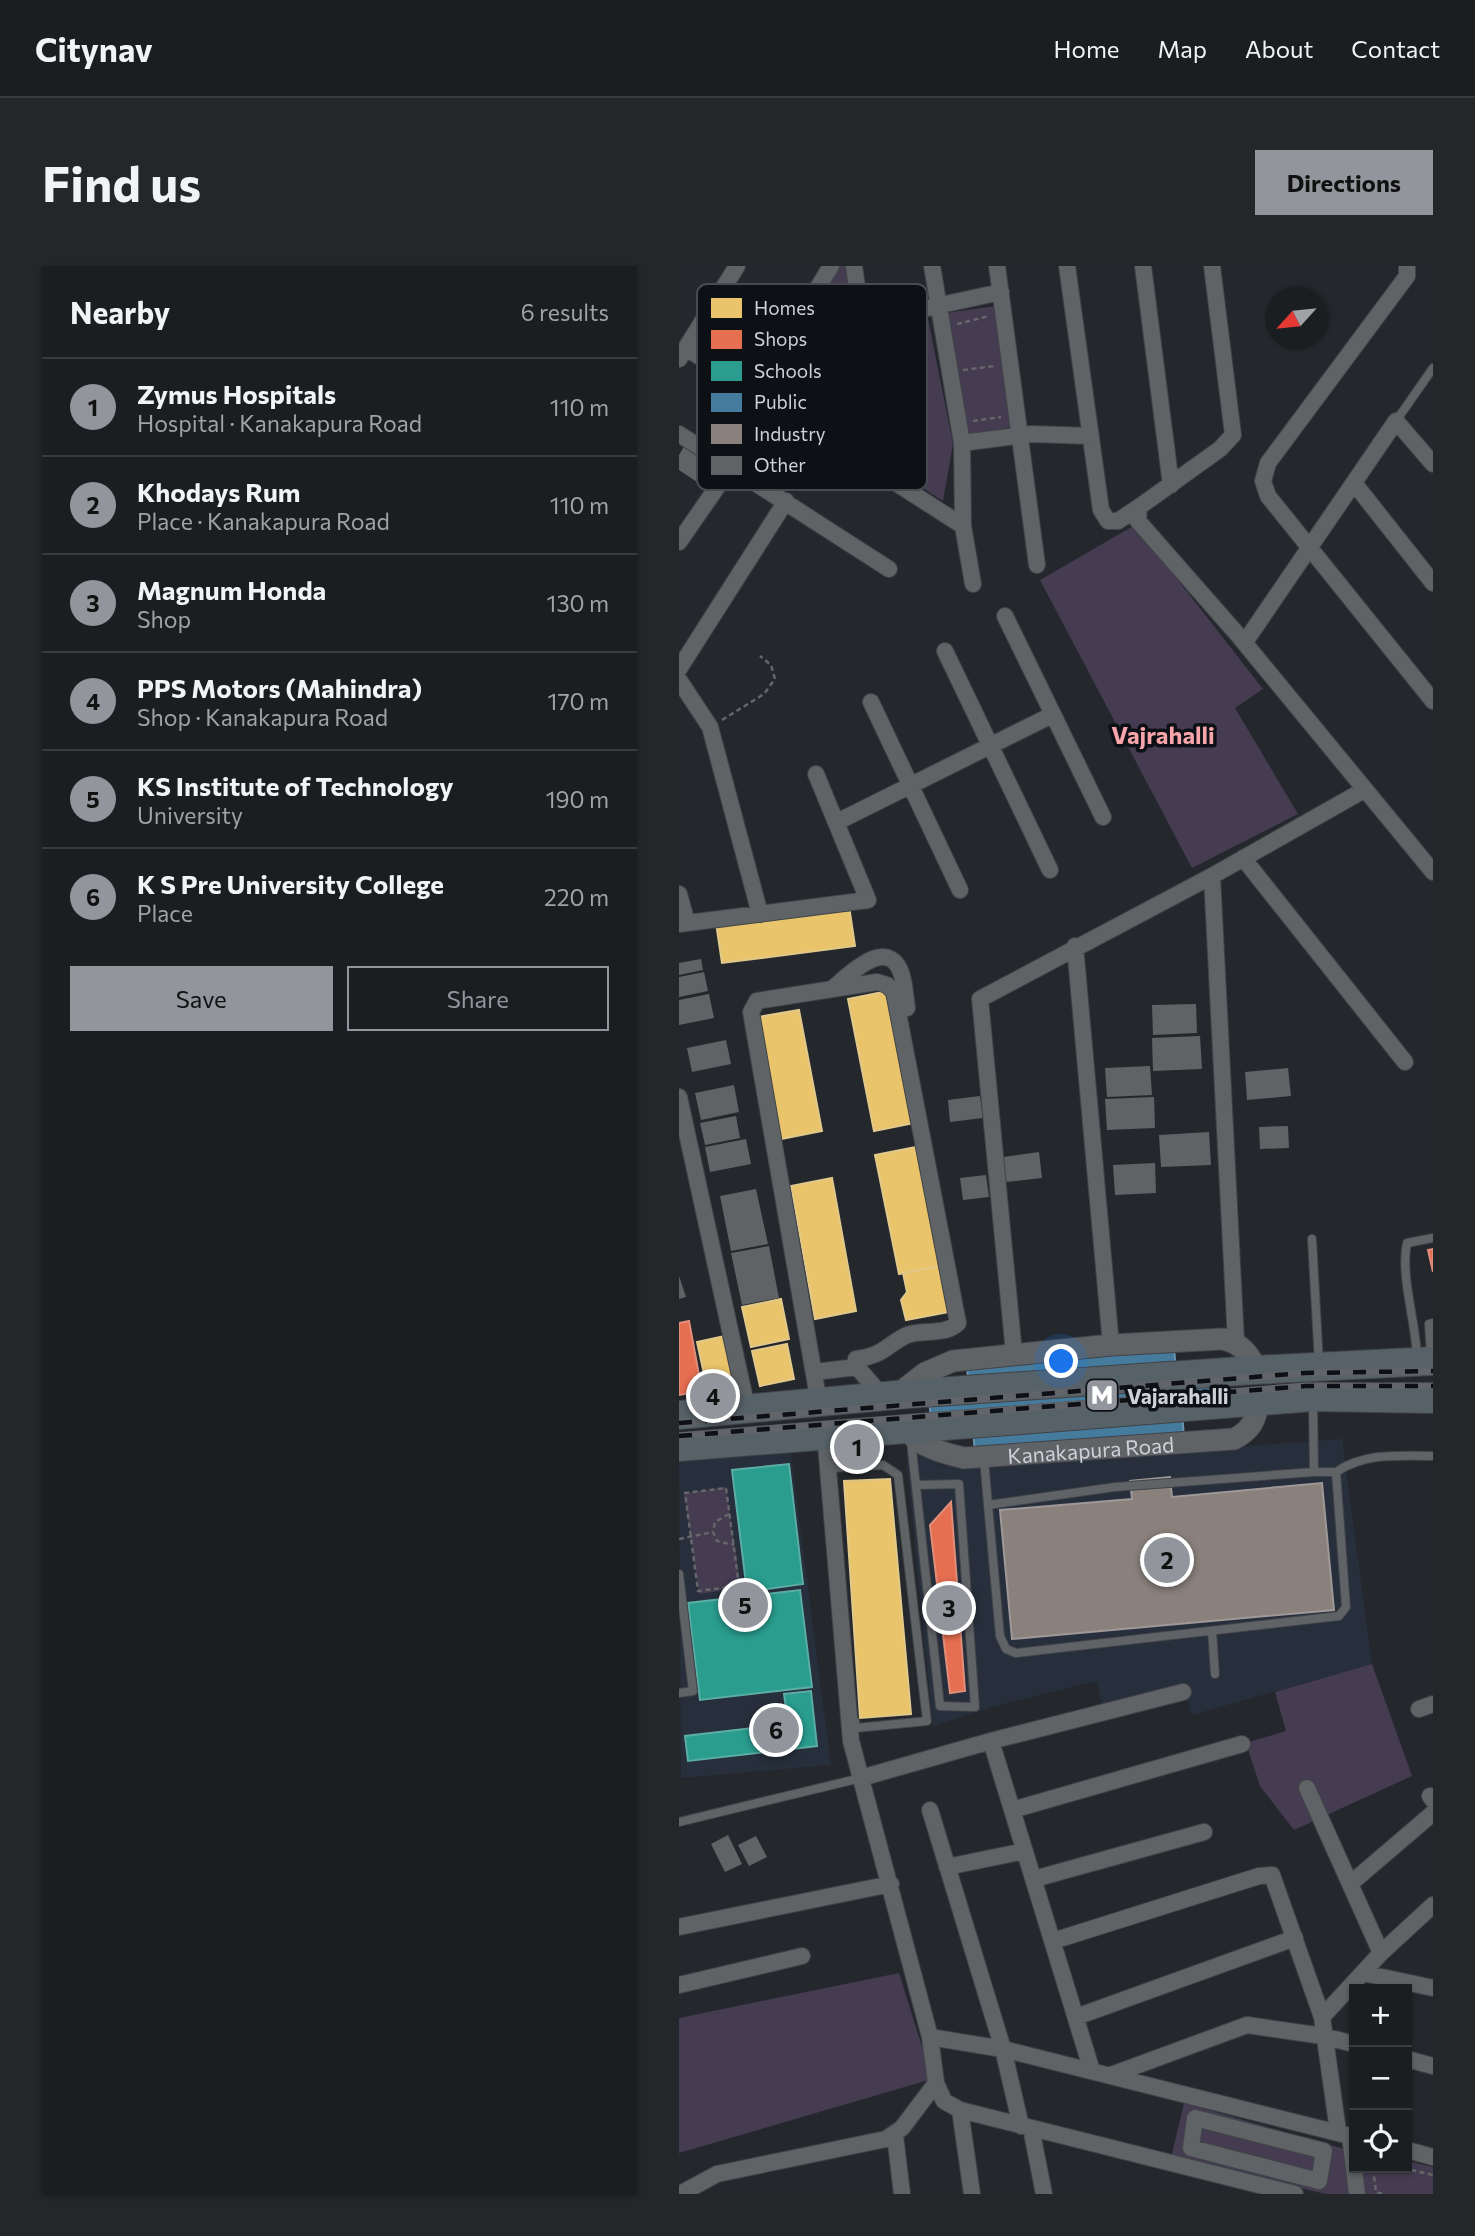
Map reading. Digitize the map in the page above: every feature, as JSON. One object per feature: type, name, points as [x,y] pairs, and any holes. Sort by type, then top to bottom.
[{"type":"highway","points":[[679,1415],[895,1395],[1260,1369],[1427,1361]]},
{"type":"highway","points":[[1260,1369],[1264,1401]]},
{"type":"highway","name":"Kanakapura Road","points":[[679,1447],[829,1433],[909,1432],[1313,1397],[1433,1399]]},
{"type":"street","points":[[726,284],[737,266]]},
{"type":"street","points":[[820,284],[831,266]]},
{"type":"street","points":[[854,266],[857,284]]},
{"type":"street","points":[[932,266],[962,443],[963,526],[973,584]]},
{"type":"street","points":[[997,266],[1037,565]]},
{"type":"street","points":[[1067,266],[1101,510],[1108,521],[1118,521],[1171,485],[1220,449],[1233,435],[1212,266]]},
{"type":"street","points":[[1143,266],[1171,485]]},
{"type":"street","points":[[1407,266],[1407,276],[1268,463],[1263,481],[1268,496],[1433,701]]},
{"type":"street","points":[[927,308],[1001,292]]},
{"type":"street","points":[[683,353],[697,330]]},
{"type":"street","points":[[1245,642],[1396,421],[1433,464]]},
{"type":"street","points":[[679,434],[697,445]]},
{"type":"street","points":[[962,443],[1019,435],[1091,436]]},
{"type":"street","points":[[1354,483],[1433,583]]},
{"type":"street","points":[[679,542],[715,490]]},
{"type":"street","points":[[768,490],[889,569]]},
{"type":"street","points":[[906,490],[963,526]]},
{"type":"street","points":[[679,669],[786,501]]},
{"type":"street","points":[[1139,507],[1138,521],[1245,642],[1433,872]]},
{"type":"street","points":[[1005,616],[1103,817]]},
{"type":"street","points":[[945,651],[1050,870]]},
{"type":"street","points":[[679,680],[710,727],[760,914]]},
{"type":"street","points":[[871,702],[960,890]]},
{"type":"street","points":[[837,822],[1052,715]]},
{"type":"street","points":[[679,894],[683,923],[869,900],[816,774]]},
{"type":"street","points":[[1014,1353],[980,999],[1075,946],[1212,876],[1364,790]]},
{"type":"street","points":[[1243,858],[1405,1062]]},
{"type":"street","points":[[1212,876],[1236,1342]]},
{"type":"street","points":[[1075,946],[1111,1345]]},
{"type":"street","points":[[830,990],[869,960],[882,956],[894,961],[900,970],[909,1014]]},
{"type":"street","points":[[819,1403],[751,1012],[757,1001],[877,982],[887,985],[894,992],[958,1323],[941,1331],[906,1335],[876,1356],[856,1359],[857,1367]]},
{"type":"street","points":[[913,1038],[929,1118],[922,1134]]},
{"type":"street","points":[[680,1102],[747,1408]]},
{"type":"street","points":[[815,1371],[857,1367],[895,1395],[925,1373],[953,1361],[1111,1345],[1223,1339],[1236,1342],[1260,1369]]},
{"type":"street","name":"Kanakapura Road","points":[[909,1432],[941,1452],[964,1458],[1234,1439],[1247,1433],[1264,1401]]},
{"type":"street","points":[[829,1433],[851,1741],[930,2037],[936,2083],[944,2101],[960,2110],[1295,2194]]},
{"type":"street","points":[[861,1778],[991,1741],[1183,1692]]},
{"type":"street","points":[[991,1741],[1092,2071]]},
{"type":"street","points":[[1012,1810],[1242,1744]]},
{"type":"street","points":[[1307,1788],[1381,1953]]},
{"type":"street","points":[[930,1810],[1044,2194]]},
{"type":"street","points":[[1350,1884],[1433,1813]]},
{"type":"street","points":[[1034,1879],[1204,1832]]},
{"type":"street","points":[[947,1867],[1025,1851]]},
{"type":"street","points":[[1052,1941],[1268,1874],[1275,1878],[1322,2017],[1323,2036],[1347,2135],[1357,2194]]},
{"type":"street","points":[[679,1927],[891,1884]]},
{"type":"street","points":[[1322,2017],[1381,1953],[1433,1905]]},
{"type":"street","points":[[1076,2017],[1295,1938]]},
{"type":"street","points":[[679,1985],[802,1956]]},
{"type":"street","points":[[1363,1973],[1433,1988]]},
{"type":"street","points":[[1111,2076],[1247,2025],[1323,2036],[1349,2044]]},
{"type":"street","points":[[930,2037],[1003,2049],[1347,2135]]},
{"type":"street","points":[[1412,2060],[1433,2066]]},
{"type":"street","points":[[680,2194],[717,2174],[895,2135],[936,2083]]},
{"type":"street","points":[[1239,2129],[1245,2108]]},
{"type":"street","points":[[960,2110],[972,2194]]},
{"type":"street","points":[[1195,2118],[1239,2129],[1324,2151],[1319,2181],[1191,2148],[1195,2118]]},
{"type":"street","points":[[895,2135],[902,2194]]},
{"type":"street","points":[[1412,2151],[1433,2157]]},
{"type":"lane","points":[[1396,421],[1433,368]]},
{"type":"lane","points":[[1427,1361],[1417,1329],[1405,1256],[1407,1243],[1433,1238]]},
{"type":"lane","points":[[1313,1239],[1319,1366]]},
{"type":"lane","points":[[1427,1361],[1429,1324],[1433,1323]]},
{"type":"lane","points":[[1313,1397],[1314,1472]]},
{"type":"lane","points":[[909,1432],[940,1706],[975,1707],[959,1484],[916,1485]]},
{"type":"lane","points":[[829,1433],[835,1468],[856,1728],[927,1721],[898,1475],[883,1465],[835,1468]]},
{"type":"lane","points":[[988,1505],[1115,1487],[1336,1472],[1352,1461],[1367,1457],[1433,1455]]},
{"type":"lane","points":[[983,1457],[1000,1636],[1006,1649],[1016,1653],[1332,1619],[1344,1612],[1336,1472]]},
{"type":"lane","points":[[679,1574],[693,1691],[679,1693]]},
{"type":"lane","points":[[1212,1631],[1215,1674]]},
{"type":"lane","points":[[679,1822],[861,1778]]},
{"type":"path","points":[[957,323],[998,315]]},
{"type":"path","points":[[963,370],[1005,364]]},
{"type":"path","points":[[970,422],[1012,416]]},
{"type":"path","points":[[710,727],[764,694],[775,679],[771,665],[760,656]]},
{"type":"path","points":[[739,1586],[726,1488],[685,1493],[698,1591],[739,1586],[759,1583]]},
{"type":"path","points":[[729,1514],[715,1522],[713,1532],[717,1541],[734,1545]]},
{"type":"path","points":[[679,1539],[713,1532]]},
{"type":"path","points":[[1412,2170],[1433,2175]]},
{"type":"path","points":[[1374,2173],[1376,2192],[1383,2194]]},
{"type":"shaded area","points":[[838,266],[849,266],[851,284],[828,284]]},
{"type":"shaded area","points":[[996,306],[1015,427],[965,435],[946,313]]},
{"type":"shaded area","points":[[928,319],[953,444],[943,501],[926,490]]},
{"type":"shaded area","points":[[1135,525],[1263,689],[1235,708],[1298,814],[1192,868],[1040,580]]},
{"type":"shaded area","points":[[1342,1439],[1372,1664],[1192,1715],[1183,1687],[1102,1706],[1097,1681],[996,1706],[933,1726],[906,1455],[923,1452],[941,1466],[978,1466]]},
{"type":"shaded area","points":[[789,1440],[831,1765],[681,1778],[679,1451]]},
{"type":"shaded area","points":[[726,1487],[741,1588],[699,1594],[684,1493]]},
{"type":"shaded area","points":[[1372,1664],[1412,1776],[1294,1830],[1260,1786],[1246,1743],[1286,1731],[1275,1692]]},
{"type":"shaded area","points":[[899,1973],[932,2079],[679,2153],[679,2018]]},
{"type":"shaded area","points":[[1184,2103],[1344,2149],[1350,2194],[1326,2194],[1171,2158]]},
{"type":"shaded area","points":[[1412,2162],[1433,2167],[1433,2194],[1361,2194],[1359,2173],[1412,2173]]},
{"type":"building: Homes","points":[[849,906],[855,946],[722,963],[716,923]]},
{"type":"building: Homes","points":[[888,991],[914,1123],[874,1131],[848,999]]},
{"type":"building: Homes","points":[[799,1010],[822,1131],[781,1139],[758,1017]]},
{"type":"building: Homes","points":[[916,1147],[940,1266],[899,1274],[875,1155]]},
{"type":"building: Homes","points":[[832,1178],[856,1311],[815,1319],[791,1186]]},
{"type":"building: Homes","points":[[940,1266],[949,1312],[906,1320],[901,1300],[907,1292],[903,1273]]},
{"type":"building: Homes","points":[[781,1299],[789,1339],[751,1347],[742,1307]]},
{"type":"building: Homes","points":[[725,1336],[736,1386],[708,1392],[697,1342]]},
{"type":"building: Homes","points":[[787,1344],[794,1379],[760,1386],[752,1351]]},
{"type":"building: Homes","points":[[890,1479],[911,1714],[860,1718],[844,1481]]},
{"type":"building: Shops","points":[[1433,1249],[1433,1272],[1428,1250]]},
{"type":"building: Shops","points":[[689,1321],[702,1391],[679,1395],[679,1323]]},
{"type":"building: Shops","points":[[951,1502],[965,1691],[950,1693],[930,1525]]},
{"type":"building: Schools","points":[[789,1464],[803,1584],[747,1592],[732,1470]]},
{"type":"building: Schools","points":[[800,1590],[812,1687],[700,1700],[688,1603]]},
{"type":"building: Schools","points":[[811,1691],[817,1746],[688,1761],[685,1736],[788,1724],[784,1694]]},
{"type":"building: Public","points":[[1174,1349],[1176,1369],[1223,1365],[1226,1410],[1182,1413],[1184,1437],[975,1452],[973,1431],[932,1434],[928,1385],[968,1382],[967,1364]]},
{"type":"building: Industry","points":[[1170,1477],[1172,1497],[1322,1483],[1334,1610],[1012,1639],[1000,1510],[1132,1499],[1130,1481]]},
{"type":"building: Other","points":[[685,445],[697,453],[697,482],[679,470],[679,455]]},
{"type":"building: Other","points":[[701,959],[703,970],[679,975],[679,963]]},
{"type":"building: Other","points":[[704,972],[708,991],[679,997],[679,977]]},
{"type":"building: Other","points":[[709,994],[714,1018],[679,1025],[679,1000]]},
{"type":"building: Other","points":[[1196,1004],[1197,1033],[1153,1035],[1152,1005]]},
{"type":"building: Other","points":[[1200,1036],[1202,1069],[1153,1071],[1152,1038]]},
{"type":"building: Other","points":[[726,1040],[731,1064],[692,1072],[687,1048]]},
{"type":"building: Other","points":[[1150,1066],[1152,1095],[1107,1097],[1105,1068]]},
{"type":"building: Other","points":[[1288,1068],[1291,1096],[1247,1100],[1245,1072]]},
{"type":"building: Other","points":[[734,1085],[739,1112],[701,1120],[695,1093]]},
{"type":"building: Other","points":[[980,1096],[983,1118],[950,1122],[948,1100]]},
{"type":"building: Other","points":[[1154,1097],[1155,1128],[1107,1130],[1105,1099]]},
{"type":"building: Other","points":[[736,1116],[740,1138],[705,1145],[700,1123]]},
{"type":"building: Other","points":[[1288,1126],[1289,1148],[1260,1149],[1259,1127]]},
{"type":"building: Other","points":[[1209,1132],[1211,1165],[1161,1167],[1159,1135]]},
{"type":"building: Other","points":[[746,1139],[751,1164],[710,1172],[705,1147]]},
{"type":"building: Other","points":[[1039,1152],[1042,1178],[1006,1182],[1003,1157]]},
{"type":"building: Other","points":[[1155,1163],[1156,1193],[1115,1195],[1113,1165]]},
{"type":"building: Other","points":[[986,1175],[989,1197],[963,1200],[960,1178]]},
{"type":"building: Other","points":[[756,1189],[768,1244],[731,1251],[720,1196]]},
{"type":"building: Other","points":[[769,1246],[779,1298],[742,1305],[731,1253]]},
{"type":"building: Other","points":[[679,1276],[686,1297],[679,1299]]},
{"type":"building: Other","points":[[728,1835],[742,1864],[725,1872],[711,1844]]},
{"type":"building: Other","points":[[756,1836],[767,1857],[749,1866],[738,1845]]},
{"type":"railway","points":[[679,1423],[1304,1373],[1433,1371]]},
{"type":"railway","points":[[679,1436],[1306,1386],[1433,1386]]},
{"type":"place","name":"Vajarahalli","points":[[1102,1395]]},
{"type":"place","name":"PPS Motors (Mahindra)","points":[[713,1396]]},
{"type":"place","name":"Zymus Hospitals","points":[[857,1447]]},
{"type":"place","name":"Khodays Rum","points":[[1167,1560]]},
{"type":"place","name":"KS Institute of Technology","points":[[745,1605]]},
{"type":"place","name":"Magnum Honda","points":[[949,1608]]},
{"type":"place","name":"K S Pre University College","points":[[776,1730]]},
{"type":"district","name":"Vajrahalli","points":[[1163,734]]}]
